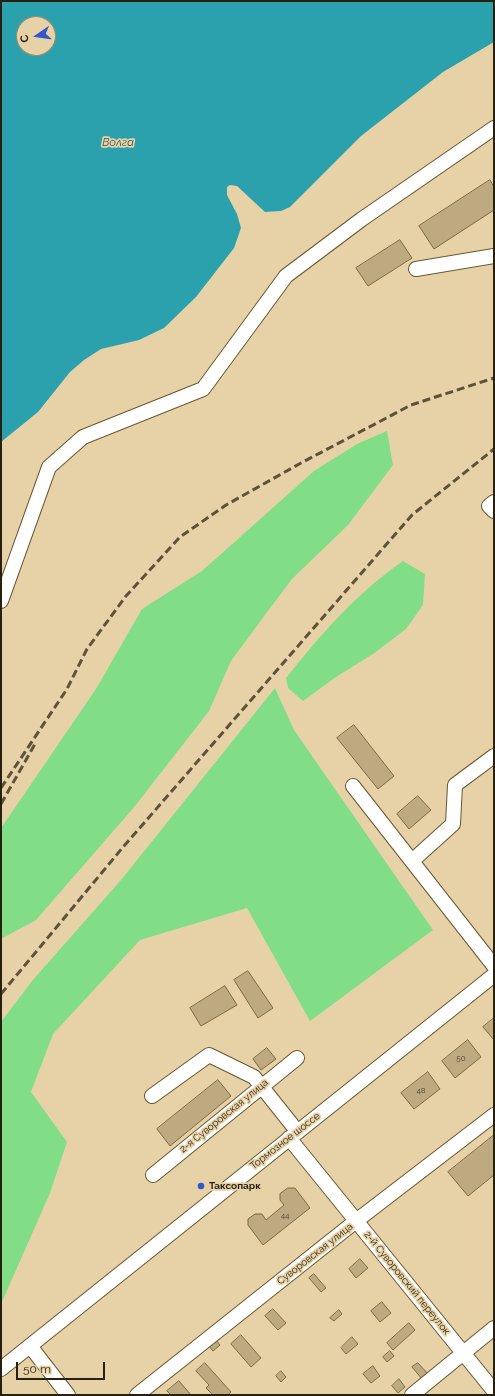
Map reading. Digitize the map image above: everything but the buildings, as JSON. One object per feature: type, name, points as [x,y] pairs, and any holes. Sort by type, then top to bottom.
[{"type":"street","points":[[1,601],[49,467],[84,437],[203,389],[286,276],[362,219],[494,128]]},
{"type":"street","points":[[416,269],[494,256]]},
{"type":"street","points":[[494,502],[489,506],[494,511]]},
{"type":"street","points":[[412,861],[453,824],[455,785],[494,756]]},
{"type":"street","points":[[353,786],[494,966]]},
{"type":"street","name":"Тормозное шоссе","points":[[1,1368],[494,975]]},
{"type":"street","name":"2-й Суворовский переулок","points":[[152,1096],[209,1055],[254,1077],[293,1135],[356,1221],[494,1391]]},
{"type":"street","name":"2-я Суворовская улица","points":[[153,1174],[296,1058]]},
{"type":"street","name":"Суворовская улица","points":[[137,1395],[356,1221],[494,1115]]},
{"type":"street","points":[[412,1395],[494,1328]]},
{"type":"street","points":[[30,1346],[68,1395]]},
{"type":"green space","points":[[387,431],[393,465],[348,525],[292,579],[265,615],[231,661],[209,711],[135,806],[36,920],[3,938],[1,937],[1,828],[96,689],[142,609],[202,571],[314,471],[357,444]]},
{"type":"green space","points":[[403,561],[425,574],[423,605],[406,629],[373,654],[336,677],[303,701],[288,688],[286,678],[326,630],[355,600],[386,573]]},
{"type":"green space","points":[[275,688],[294,730],[433,930],[310,1021],[247,908],[140,940],[53,1034],[31,1092],[67,1142],[50,1193],[1,1304],[1,1022],[32,981],[121,880]]},
{"type":"water","name":"Волга","points":[[1,1],[494,1],[494,42],[443,72],[361,136],[290,207],[281,211],[265,212],[237,186],[230,185],[227,187],[227,195],[237,214],[241,228],[234,248],[196,297],[164,328],[139,340],[101,349],[84,360],[70,372],[38,412],[1,442]]},
{"type":"railway","points":[[1,788],[67,689],[87,649],[126,596],[180,537],[226,505],[301,463],[411,405],[494,378]]},
{"type":"railway","points":[[1,994],[124,846],[412,515],[494,449]]},
{"type":"railway","points":[[1,804],[35,744]]},
{"type":"place","name":"Таксопарк","points":[[201,1186]]}]
